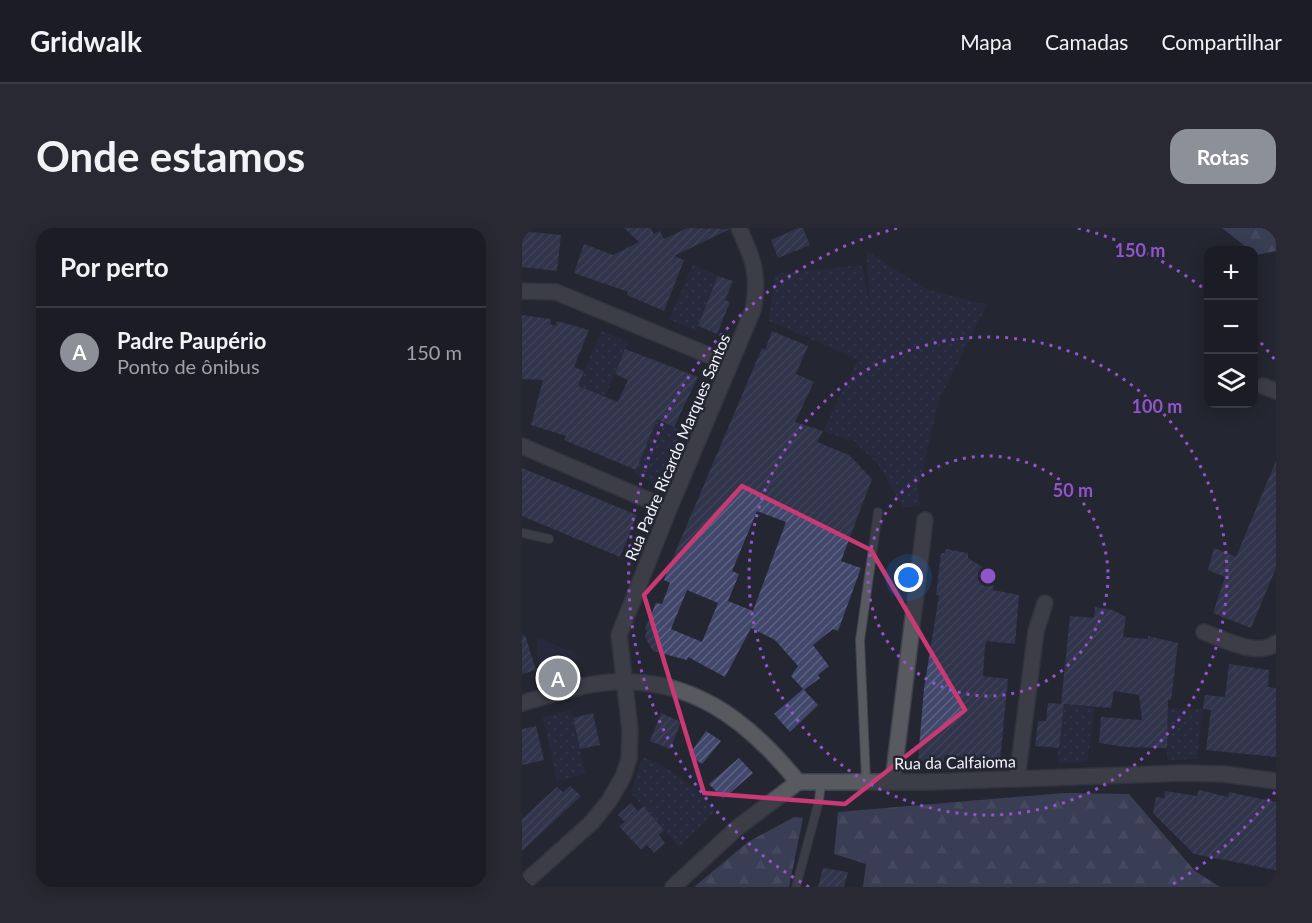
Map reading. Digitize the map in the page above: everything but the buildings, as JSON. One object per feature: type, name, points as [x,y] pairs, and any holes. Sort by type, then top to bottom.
[{"type":"street","name":"Rua Padre Ricardo Marques Santos","points":[[522,885],[592,822],[609,801],[623,777],[628,759],[630,730],[619,635],[669,509],[753,310],[757,287],[754,261],[739,228]]},
{"type":"street","points":[[522,291],[556,292],[730,364]]},
{"type":"street","points":[[522,446],[669,509]]},
{"type":"street","points":[[893,781],[925,520]]},
{"type":"street","points":[[1017,779],[1036,630],[1046,603]]},
{"type":"street","points":[[1204,632],[1248,648],[1272,646],[1276,643]]},
{"type":"street","points":[[522,703],[579,687],[626,681],[673,687],[715,704],[746,728],[798,782],[737,828],[673,887]]},
{"type":"street","name":"Rua da Calfaioma","points":[[798,782],[1017,779],[1184,773],[1224,774],[1276,780]]},
{"type":"lane","points":[[866,781],[860,640],[878,512]]},
{"type":"lane","points":[[522,533],[549,539]]},
{"type":"lane","points":[[796,887],[819,801],[821,782]]},
{"type":"highlighted area","points":[[742,486],[871,550],[965,710],[845,804],[704,793],[644,595]]},
{"type":"shaded area","points":[[866,251],[926,289],[987,305],[939,400],[918,490],[920,506],[903,507],[878,464],[855,442],[823,431],[864,347],[857,359],[769,321],[775,274],[862,265],[870,306]]},
{"type":"shaded area","points":[[693,264],[718,276],[696,331],[669,319]]},
{"type":"shaded area","points":[[601,331],[628,342],[605,397],[578,386]]},
{"type":"shaded area","points":[[657,419],[682,430],[657,484],[634,474]]},
{"type":"shaded area","points":[[538,638],[576,653],[577,660],[557,674],[546,678],[538,659]]},
{"type":"shaded area","points":[[1064,704],[1095,708],[1087,762],[1057,763]]},
{"type":"shaded area","points":[[1168,708],[1203,709],[1197,759],[1167,760]]},
{"type":"shaded area","points":[[571,710],[585,774],[557,781],[543,717]]},
{"type":"shaded area","points":[[642,757],[663,766],[682,779],[716,811],[679,847],[631,793]]},
{"type":"green space","points":[[1222,228],[1276,228],[1276,251],[1258,255],[1258,246],[1245,246]]},
{"type":"green space","points":[[1064,793],[1129,794],[1195,871],[1220,887],[863,887],[866,864],[834,854],[838,812]]},
{"type":"green space","points":[[794,817],[803,818],[789,887],[694,887],[748,842]]},
{"type":"place","name":"Padre Paupério","points":[[558,678]]}]
